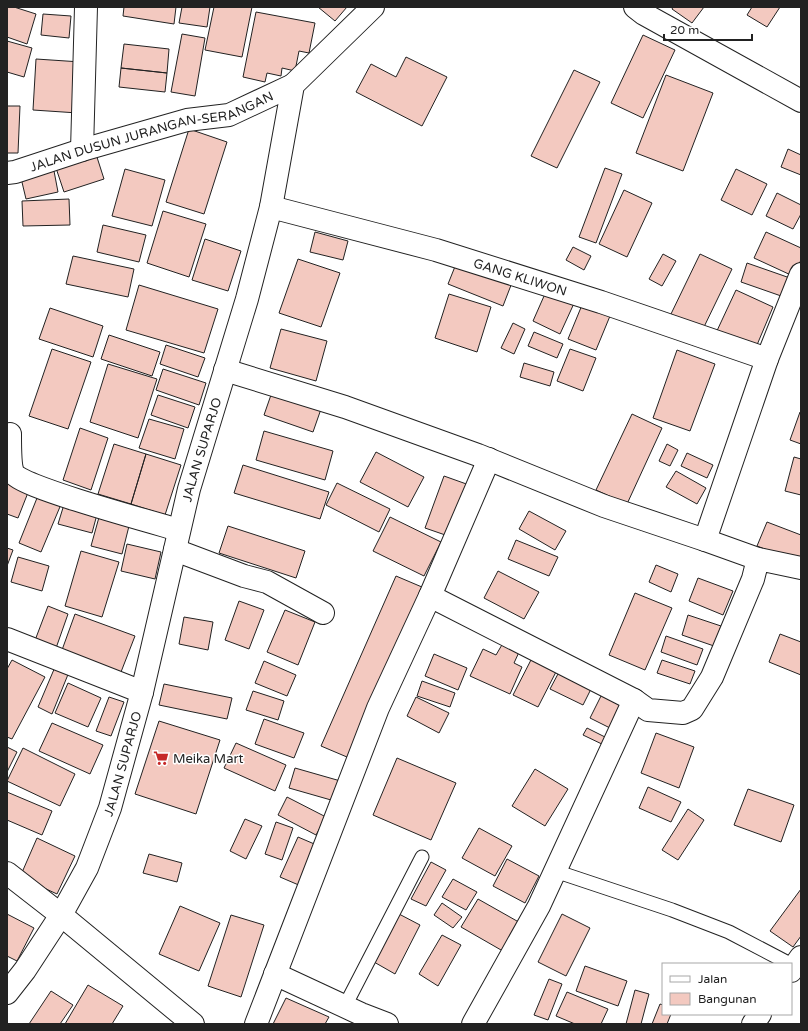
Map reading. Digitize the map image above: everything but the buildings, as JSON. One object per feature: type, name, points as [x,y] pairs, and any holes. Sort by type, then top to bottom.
[{"type":"street","points":[[82,150],[86,7]]},
{"type":"street","points":[[293,85],[373,7]]},
{"type":"street","points":[[635,7],[644,14],[801,102]]},
{"type":"street","name":"JALAN DUSUN JURANGAN-SERANGAN","points":[[7,173],[15,172],[82,150],[187,120],[229,115],[293,85]]},
{"type":"street","name":"JALAN SUPARJO","points":[[7,993],[25,970],[62,915],[87,868],[110,808],[142,692],[189,488],[247,299],[271,206],[293,85]]},
{"type":"street","name":"GANG KLIWON","points":[[271,206],[451,255],[601,302],[767,359]]},
{"type":"street","points":[[705,540],[767,359],[801,274]]},
{"type":"street","points":[[225,370],[344,407],[489,459],[604,506],[758,559],[801,568]]},
{"type":"street","points":[[10,434],[12,470],[17,478],[177,540],[244,576],[267,582],[323,613]]},
{"type":"street","points":[[256,1024],[378,708],[430,596],[489,459]]},
{"type":"street","points":[[430,596],[634,700],[648,710],[683,713],[692,710],[712,677],[753,578],[758,559]]},
{"type":"street","points":[[7,639],[142,692]]},
{"type":"street","points":[[473,1024],[539,906],[634,700]]},
{"type":"street","points":[[7,873],[62,915],[193,1024]]},
{"type":"street","points":[[275,974],[387,1024]]},
{"type":"street","points":[[753,1024],[759,1015]]},
{"type":"lane","points":[[345,1006],[422,857]]},
{"type":"lane","points":[[555,872],[672,910],[729,932],[789,963]]},
{"type":"place","name":"Meika Mart","points":[[161,758]]}]
